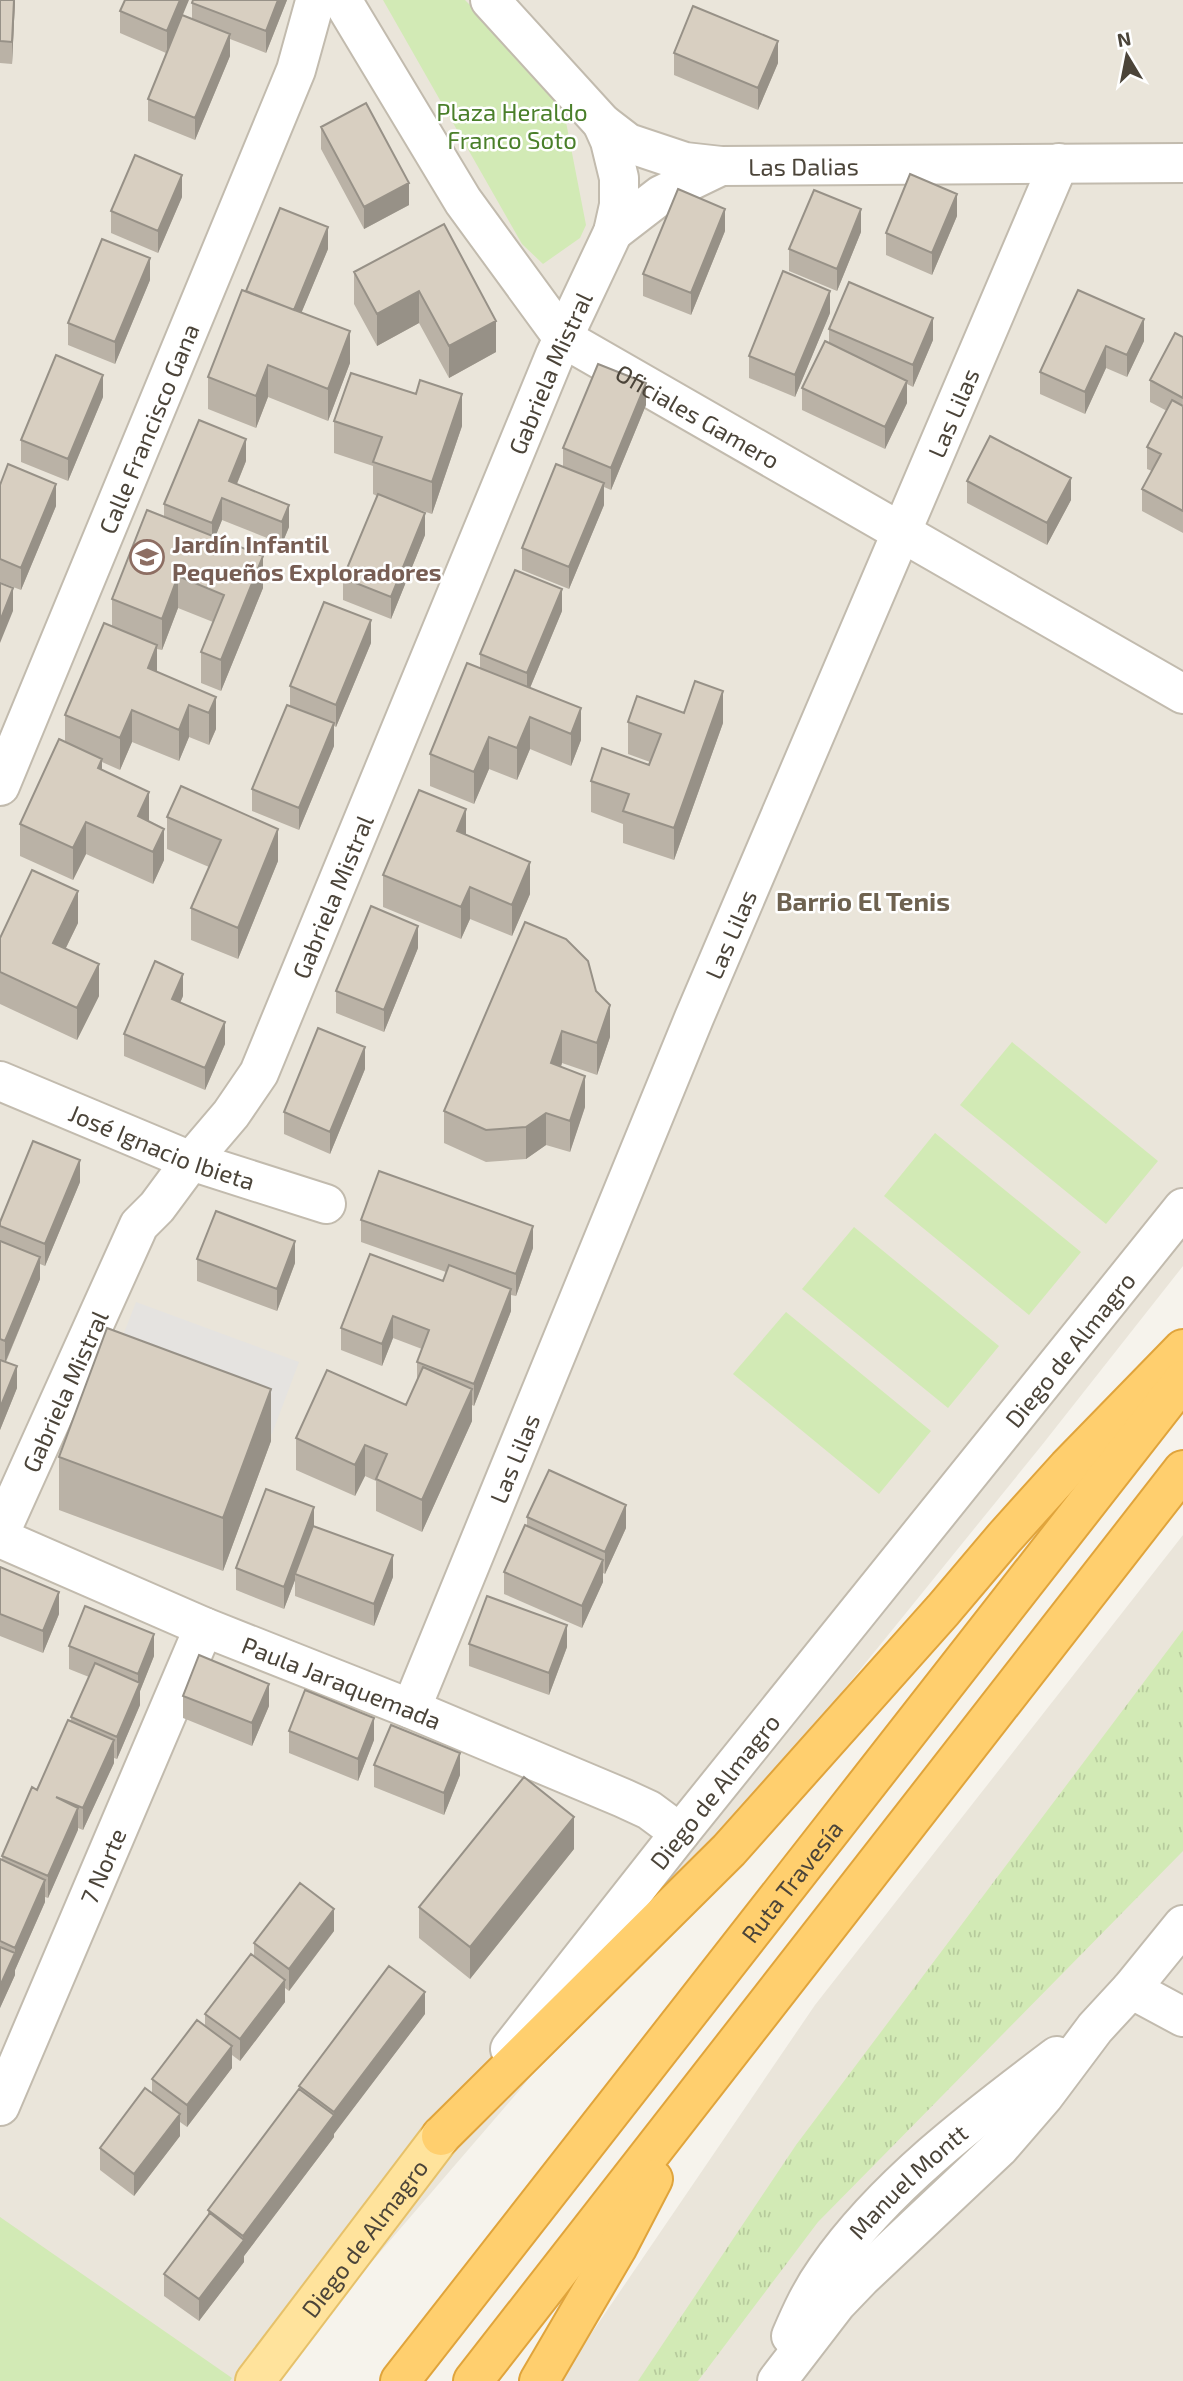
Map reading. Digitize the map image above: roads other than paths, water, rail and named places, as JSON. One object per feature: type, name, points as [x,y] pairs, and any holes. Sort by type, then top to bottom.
[{"type":"highway","points":[[441,2136],[729,1850],[1059,1477],[1183,1349]]},
{"type":"highway","name":"Ruta Travesía","points":[[400,2381],[1183,1380]]},
{"type":"highway","points":[[473,2381],[1183,1470]]},
{"type":"highway","points":[[539,2381],[617,2248],[699,2091]]},
{"type":"main road","name":"Diego de Almagro","points":[[255,2381],[441,2136]]},
{"type":"street","name":"Las Dalias","points":[[490,0],[602,123],[628,143],[685,162],[721,166],[1183,163]]},
{"type":"street","name":"Calle Francisco Gana","points":[[0,786],[296,70],[340,3]]},
{"type":"street","name":"Oficiales Gamero","points":[[340,3],[463,201],[563,338],[901,531],[1179,682]]},
{"type":"street","name":"Gabriela Mistral","points":[[0,1535],[128,1244],[139,1225],[157,1208],[191,1161],[231,1114],[259,1073],[563,338],[613,232],[619,205],[619,178],[610,141],[602,123]]},
{"type":"street","name":"Las Lilas","points":[[411,1709],[694,1018],[1059,163]]},
{"type":"street","name":"Gabriela Mistral","points":[[613,232],[661,195],[721,166]]},
{"type":"street","name":"José Ignacio Ibieta","points":[[0,1081],[191,1161],[326,1204]]},
{"type":"street","name":"Diego de Almagro","points":[[441,2136],[680,1833],[1183,1208]]},
{"type":"street","name":"Paula Jaraquemada","points":[[0,1535],[204,1627],[411,1709],[649,1810],[680,1833]]},
{"type":"street","name":"7 Norte","points":[[0,2106],[204,1627]]},
{"type":"street","name":"Manuel Montt","points":[[777,2381],[788,2343],[805,2304],[847,2241],[918,2169],[962,2131],[1095,2028],[1183,1925]]},
{"type":"street","points":[[1131,1989],[1183,2017]]},
{"type":"place","name":"Jardín Infantil Pequeños Exploradores","points":[[147,557]]},
{"type":"district","name":"Barrio El Tenis","points":[[863,900]]},
{"type":"park label","name":"Plaza Heraldo Franco Soto","points":[[512,125]]}]
